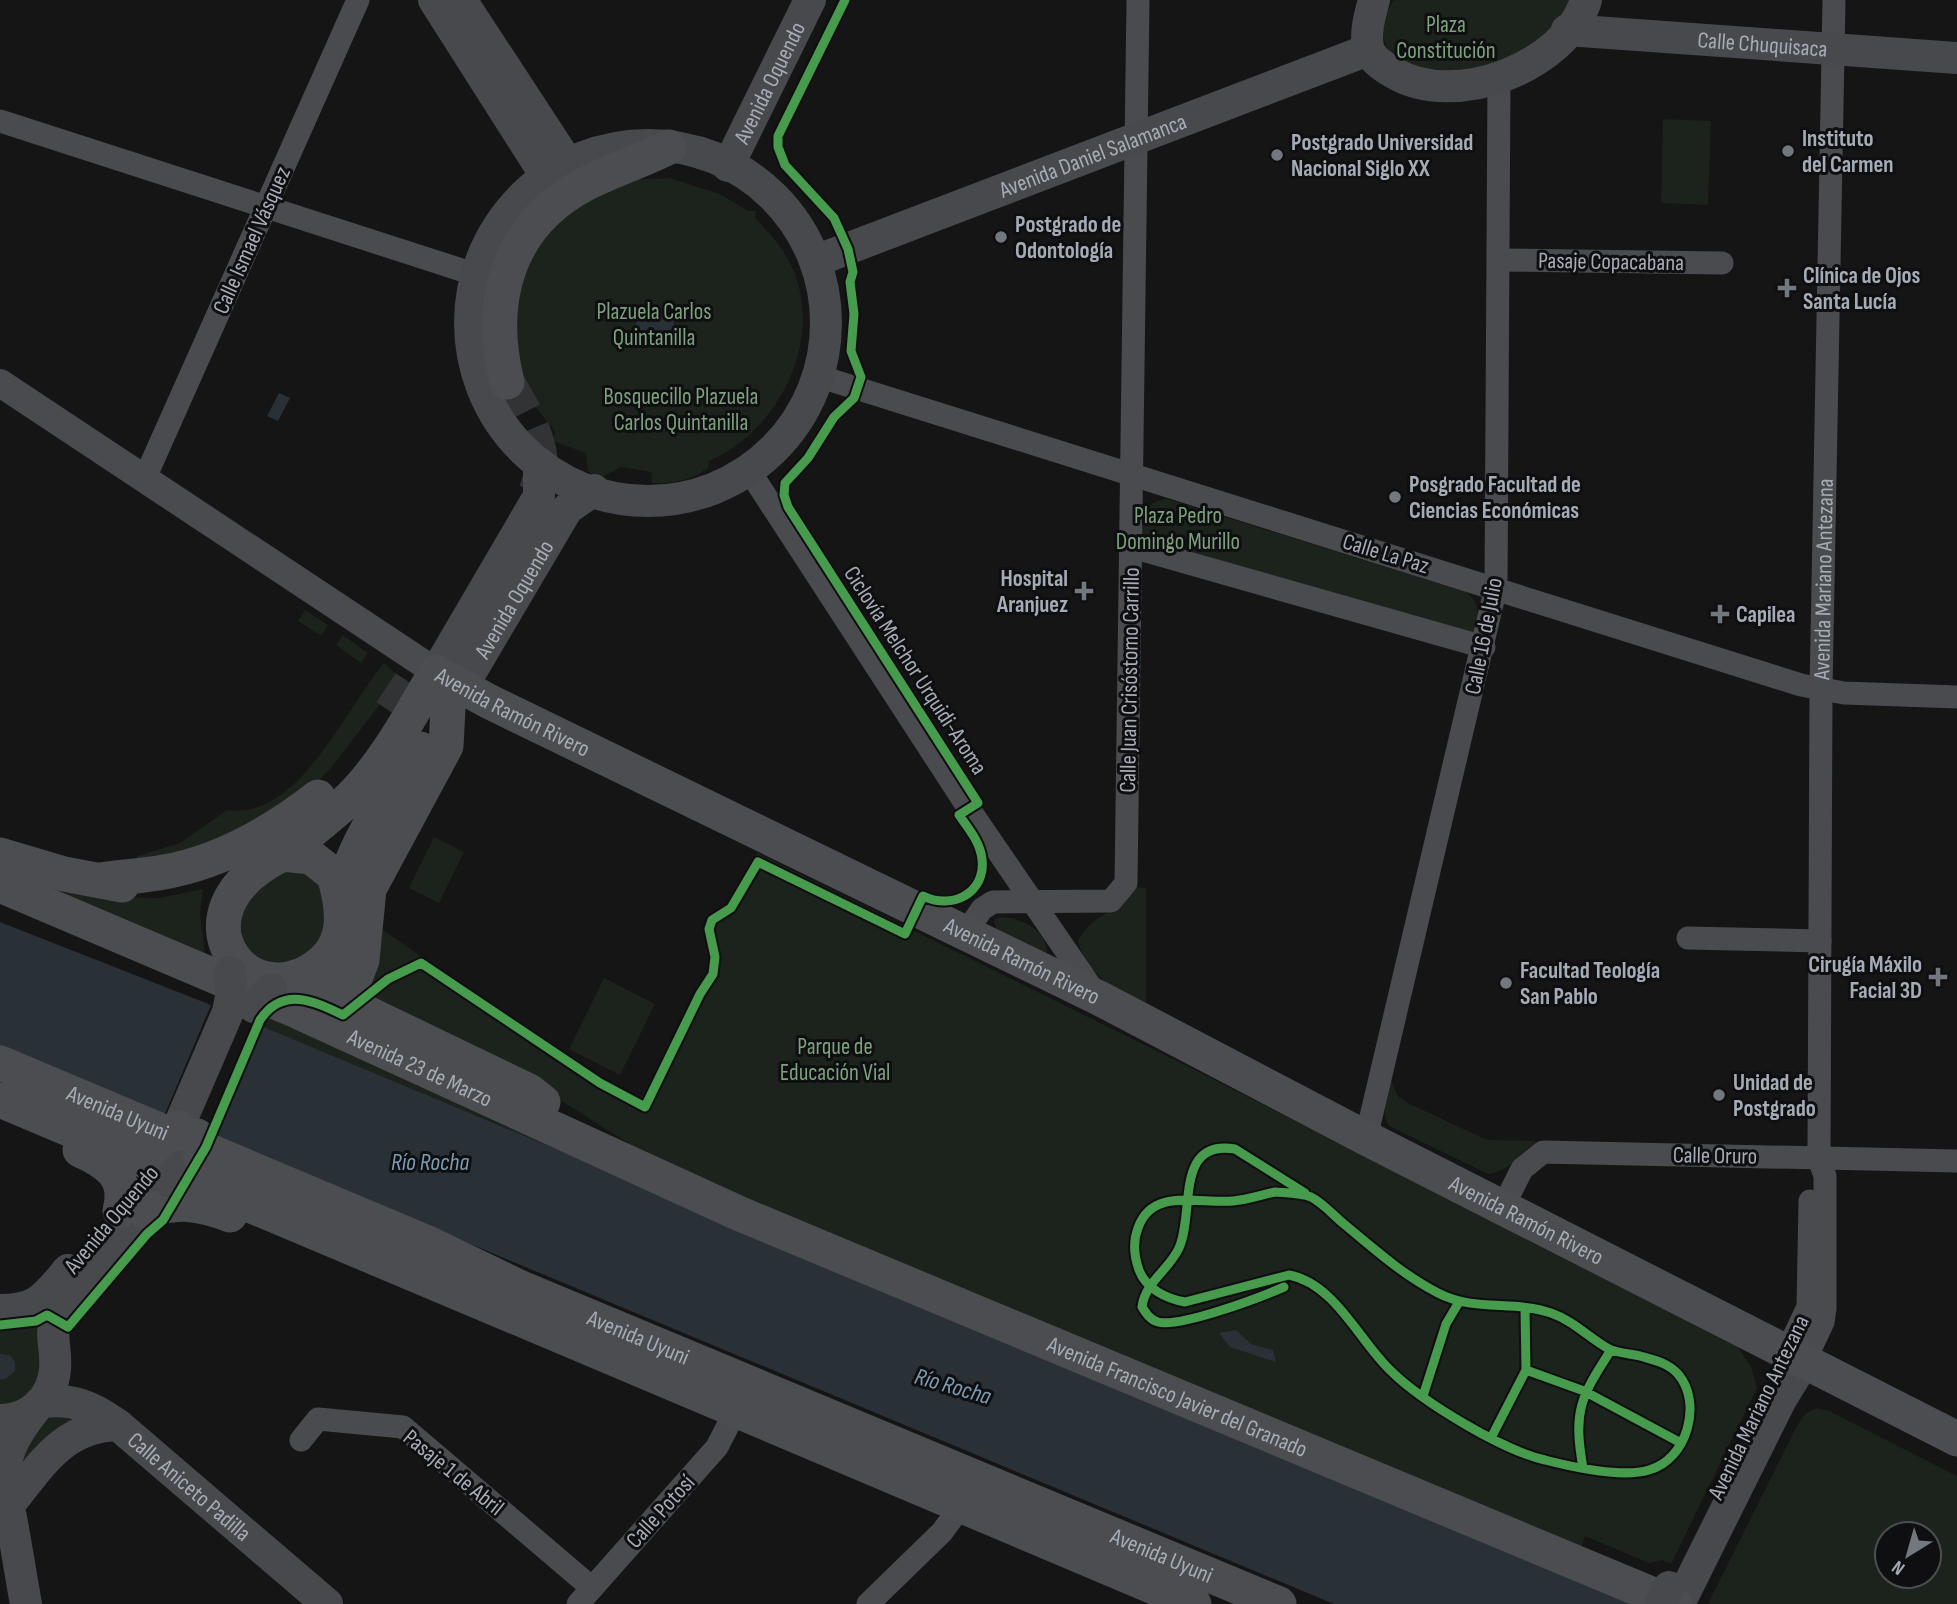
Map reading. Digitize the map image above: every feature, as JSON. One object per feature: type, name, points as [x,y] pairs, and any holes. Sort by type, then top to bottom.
[{"type":"main road","points":[[434,0],[557,169]]},
{"type":"main road","points":[[461,0],[557,169]]},
{"type":"main road","name":"Avenida Oquendo","points":[[728,166],[810,0]]},
{"type":"main road","points":[[1374,0],[1367,27],[1368,50],[1384,67],[1409,82],[1440,88],[1470,86],[1499,79],[1541,54],[1567,30],[1586,0]]},
{"type":"main road","name":"Calle Chuquisaca","points":[[1567,30],[1957,58]]},
{"type":"main road","name":"Avenida Daniel Salamanca","points":[[818,260],[1368,50]]},
{"type":"main road","points":[[617,147],[669,147],[689,151],[728,166],[761,189],[793,222],[818,260],[829,318],[827,348],[821,377],[798,423],[776,449],[750,472],[721,486],[690,495],[658,499],[626,497],[594,489],[539,463],[503,430],[486,404],[474,377],[466,325],[474,274],[502,219],[522,196],[557,169],[617,147]]},
{"type":"main road","points":[[507,382],[499,350],[498,316],[503,284],[515,253],[534,225],[557,202],[585,184],[669,147]]},
{"type":"main road","name":"Avenida Oquendo","points":[[251,872],[283,855],[348,800],[400,734],[449,689],[539,496],[539,463]]},
{"type":"main road","name":"Avenida Oquendo","points":[[341,899],[345,875],[364,836],[449,689],[567,509],[594,489]]},
{"type":"main road","points":[[0,885],[272,998],[339,994],[356,976],[362,960],[369,889],[446,746],[449,689]]},
{"type":"main road","name":"Avenida Ramón Rivero","points":[[449,689],[966,932],[1957,1438]]},
{"type":"main road","points":[[100,880],[163,872],[198,862],[242,846],[278,826],[325,791],[391,712]]},
{"type":"main road","points":[[0,855],[64,874],[153,889],[251,872]]},
{"type":"main road","points":[[272,998],[325,960],[336,943],[343,924],[341,899],[334,875],[324,864],[311,857],[283,855]]},
{"type":"main road","points":[[251,872],[234,890],[224,912],[222,937],[242,965],[256,975],[273,980],[272,998]]},
{"type":"main road","points":[[222,937],[272,998]]},
{"type":"main road","name":"Avenida Oquendo","points":[[51,1306],[132,1212],[178,1149],[272,998]]},
{"type":"main road","name":"Avenida Francisco Javier del Granado","points":[[272,998],[528,1091],[598,1150],[683,1189],[1674,1599]]},
{"type":"main road","name":"Avenida Uyuni","points":[[0,1063],[432,1245],[514,1301],[735,1412],[1194,1604]]},
{"type":"main road","points":[[0,1080],[116,1129],[201,1157],[237,1180],[428,1256],[514,1301]]},
{"type":"main road","name":"Avenida Uyuni","points":[[0,1100],[420,1275],[514,1301],[1279,1604]]},
{"type":"main road","points":[[0,1115],[104,1160],[114,1170],[132,1212],[172,1203],[210,1207],[366,1268],[514,1301]]},
{"type":"main road","points":[[0,1310],[51,1306],[55,1368],[53,1381],[38,1406],[20,1426],[9,1445],[3,1465],[4,1491],[26,1604]]},
{"type":"main road","name":"Avenida Mariano Antezana","points":[[1674,1599],[1796,1355]]},
{"type":"main road","name":"Calle Aniceto Padilla","points":[[0,1420],[15,1419],[38,1406],[76,1402],[98,1411],[118,1424],[327,1604]]},
{"type":"main road","points":[[4,1491],[68,1438],[99,1425],[118,1424]]},
{"type":"street","name":"Calle Ismael Vásquez","points":[[144,480],[358,0]]},
{"type":"street","name":"Calle Juan Crisóstomo Carrillo","points":[[966,932],[982,909],[993,902],[1111,901],[1126,883],[1138,0]]},
{"type":"street","name":"Avenida Mariano Antezana","points":[[1796,1355],[1808,1307],[1810,1175],[1819,1158],[1821,690],[1834,0]]},
{"type":"street","name":"Calle 16 de Julio","points":[[1366,1138],[1496,587],[1499,79]]},
{"type":"street","points":[[0,121],[474,274]]},
{"type":"street","name":"Pasaje Copacabana","points":[[1500,260],[1723,263]]},
{"type":"street","name":"Calle La Paz","points":[[821,377],[1821,690],[1957,697]]},
{"type":"street","name":"Avenida Ramón Rivero","points":[[0,383],[449,689]]},
{"type":"street","points":[[750,472],[969,809],[1099,999]]},
{"type":"street","points":[[1132,547],[1483,647]]},
{"type":"street","points":[[1688,939],[1820,941]]},
{"type":"street","name":"Calle Oruro","points":[[1503,1208],[1522,1169],[1543,1152],[1957,1161]]},
{"type":"street","name":"Calle Potosí","points":[[585,1596],[717,1447],[735,1412]]},
{"type":"street","name":"Pasaje 1 de Abril","points":[[301,1440],[318,1419],[402,1427],[585,1596]]},
{"type":"street","points":[[868,1604],[942,1532],[961,1506]]},
{"type":"green space","name":"Plaza Constitución","points":[[1394,0],[1571,0],[1550,27],[1514,56],[1484,70],[1446,76],[1415,69],[1392,54],[1385,43],[1383,30]]},
{"type":"green space","points":[[1663,119],[1711,121],[1708,205],[1661,203]]},
{"type":"green space","name":"Plazuela Carlos Quintanilla","points":[[669,178],[720,194],[748,211],[756,211],[755,218],[776,242],[793,269],[801,297],[803,326],[798,354],[789,381],[756,429],[734,447],[709,461],[708,468],[702,472],[667,483],[652,483],[651,472],[621,467],[602,477],[588,472],[586,453],[553,441],[555,431],[531,402],[519,382],[509,328],[520,269],[557,217],[614,185],[643,179]]},
{"type":"green space","name":"Plaza Pedro Domingo Murillo","points":[[1167,499],[1466,592],[1477,607],[1473,639],[1140,542],[1141,526],[1147,508]]},
{"type":"green space","points":[[305,610],[328,625],[321,636],[298,621]]},
{"type":"green space","points":[[343,635],[368,653],[361,663],[336,645]]},
{"type":"green space","points":[[384,663],[396,674],[398,681],[331,768],[310,790],[248,834],[135,866],[137,856],[180,843],[227,810],[253,809],[276,798],[298,780],[318,758]]},
{"type":"green space","points":[[434,837],[464,852],[439,903],[409,888]]},
{"type":"green space","name":"Parque de Educación Vial","points":[[757,853],[1191,1068],[1738,1347],[1751,1367],[1757,1388],[1671,1564],[1662,1560],[1649,1563],[1585,1536],[1580,1551],[669,1169],[538,1086],[350,995],[373,923],[536,1038],[640,1099],[647,1093],[696,991],[706,980],[710,970],[707,929],[712,919],[724,907],[727,908]]},
{"type":"green space","points":[[302,866],[331,899],[319,947],[280,966],[247,956],[235,920],[261,879]]},
{"type":"green space","points":[[0,870],[116,897],[159,898],[203,889],[200,912],[205,956]]},
{"type":"green space","points":[[1135,887],[1146,888],[1146,1005],[1104,980],[1088,964],[1078,941],[1091,924],[1121,903]]},
{"type":"green space","points":[[1000,917],[1016,919],[1031,926],[1043,938],[1047,954],[997,932],[994,920]]},
{"type":"green space","points":[[604,978],[655,1004],[620,1075],[569,1049]]},
{"type":"green space","points":[[269,1013],[652,1191],[262,1027]]},
{"type":"green space","points":[[1391,1081],[1398,1096],[1408,1103],[1487,1140],[1537,1141],[1508,1166],[1488,1174],[1389,1126],[1385,1110]]},
{"type":"green space","points":[[51,1307],[45,1355],[36,1393],[0,1410],[0,1323]]},
{"type":"green space","points":[[1816,1408],[1829,1411],[1957,1476],[1957,1604],[1708,1604],[1805,1414]]},
{"type":"green space","points":[[84,1415],[18,1478],[14,1465],[45,1420],[53,1416]]},
{"type":"water","points":[[655,305],[668,311],[674,324],[668,337],[655,343],[642,337],[636,324],[642,311]]},
{"type":"water","points":[[279,393],[290,398],[278,421],[267,416]]},
{"type":"water","name":"Río Rocha","points":[[0,922],[211,1005],[1645,1604],[1334,1604],[0,1048]]},
{"type":"water","points":[[1236,1330],[1251,1344],[1273,1350],[1276,1362],[1230,1347],[1219,1333]]},
{"type":"water","points":[[0,1354],[10,1355],[15,1362],[15,1371],[6,1379],[0,1379]]},
{"type":"pier","points":[[211,1005],[262,1027],[215,1137],[164,1116]]},
{"type":"tunnel","points":[[507,382],[528,421],[538,449],[540,477],[536,492]]},
{"type":"tunnel","points":[[391,712],[428,656]]},
{"type":"cycle path","name":"Ciclovía Melchor Urquidi-Aroma","points":[[0,1325],[36,1321],[47,1315],[68,1327],[147,1234],[163,1220],[206,1147],[260,1020],[269,1009],[279,1003],[289,1000],[310,1001],[343,1015],[388,979],[421,963],[600,1083],[645,1107],[700,994],[713,974],[715,957],[709,929],[712,920],[731,908],[758,862],[905,934],[923,896],[934,900],[955,900],[972,890],[978,882],[982,871],[981,853],[959,815],[978,803],[788,507],[784,495],[785,483],[808,458],[834,417],[854,398],[861,377],[851,351],[854,314],[850,282],[853,272],[848,249],[834,218],[785,165],[778,147],[778,136],[845,0]]},
{"type":"cycle path","points":[[1284,1287],[1221,1310],[1169,1323],[1153,1320],[1142,1307],[1152,1283],[1179,1248],[1190,1182],[1203,1155],[1216,1149],[1235,1149],[1305,1193]]},
{"type":"cycle path","points":[[1275,1192],[1311,1197],[1389,1261],[1438,1293],[1466,1302],[1523,1307],[1551,1313],[1567,1320],[1609,1349],[1670,1367],[1685,1386],[1689,1400],[1690,1414],[1681,1443],[1673,1455],[1662,1464],[1649,1470],[1626,1473],[1583,1468],[1527,1455],[1485,1436],[1404,1383],[1378,1357],[1333,1301],[1305,1280],[1289,1275],[1185,1302],[1158,1292],[1142,1277],[1136,1259],[1135,1238],[1145,1215],[1154,1207],[1178,1200],[1238,1200],[1275,1192]]},
{"type":"cycle path","points":[[1423,1396],[1446,1324],[1459,1302]]},
{"type":"cycle path","points":[[1491,1438],[1526,1370],[1525,1308]]},
{"type":"cycle path","points":[[1583,1468],[1579,1418],[1586,1393],[1611,1350]]},
{"type":"cycle path","points":[[1526,1370],[1584,1391],[1681,1443]]},
{"type":"place","name":"Instituto del Carmen","points":[[1788,151]]},
{"type":"place","name":"Postgrado Universidad Nacional Siglo XX","points":[[1277,155]]},
{"type":"place","name":"Postgrado de Odontología","points":[[1001,237]]},
{"type":"place","name":"Clínica de Ojos Santa Lucía","points":[[1787,288]]},
{"type":"place","name":"Posgrado Facultad de Ciencias Económicas","points":[[1395,497]]},
{"type":"place","name":"Hospital Aranjuez","points":[[1084,591]]},
{"type":"place","name":"Capilea","points":[[1720,614]]},
{"type":"place","name":"Cirugía Máxilo Facial 3D","points":[[1938,977]]},
{"type":"place","name":"Facultad Teología San Pablo","points":[[1506,983]]},
{"type":"place","name":"Unidad de Postgrado","points":[[1719,1095]]},
{"type":"park label","name":"Bosquecillo Plazuela Carlos Quintanilla","points":[[681,409]]}]
